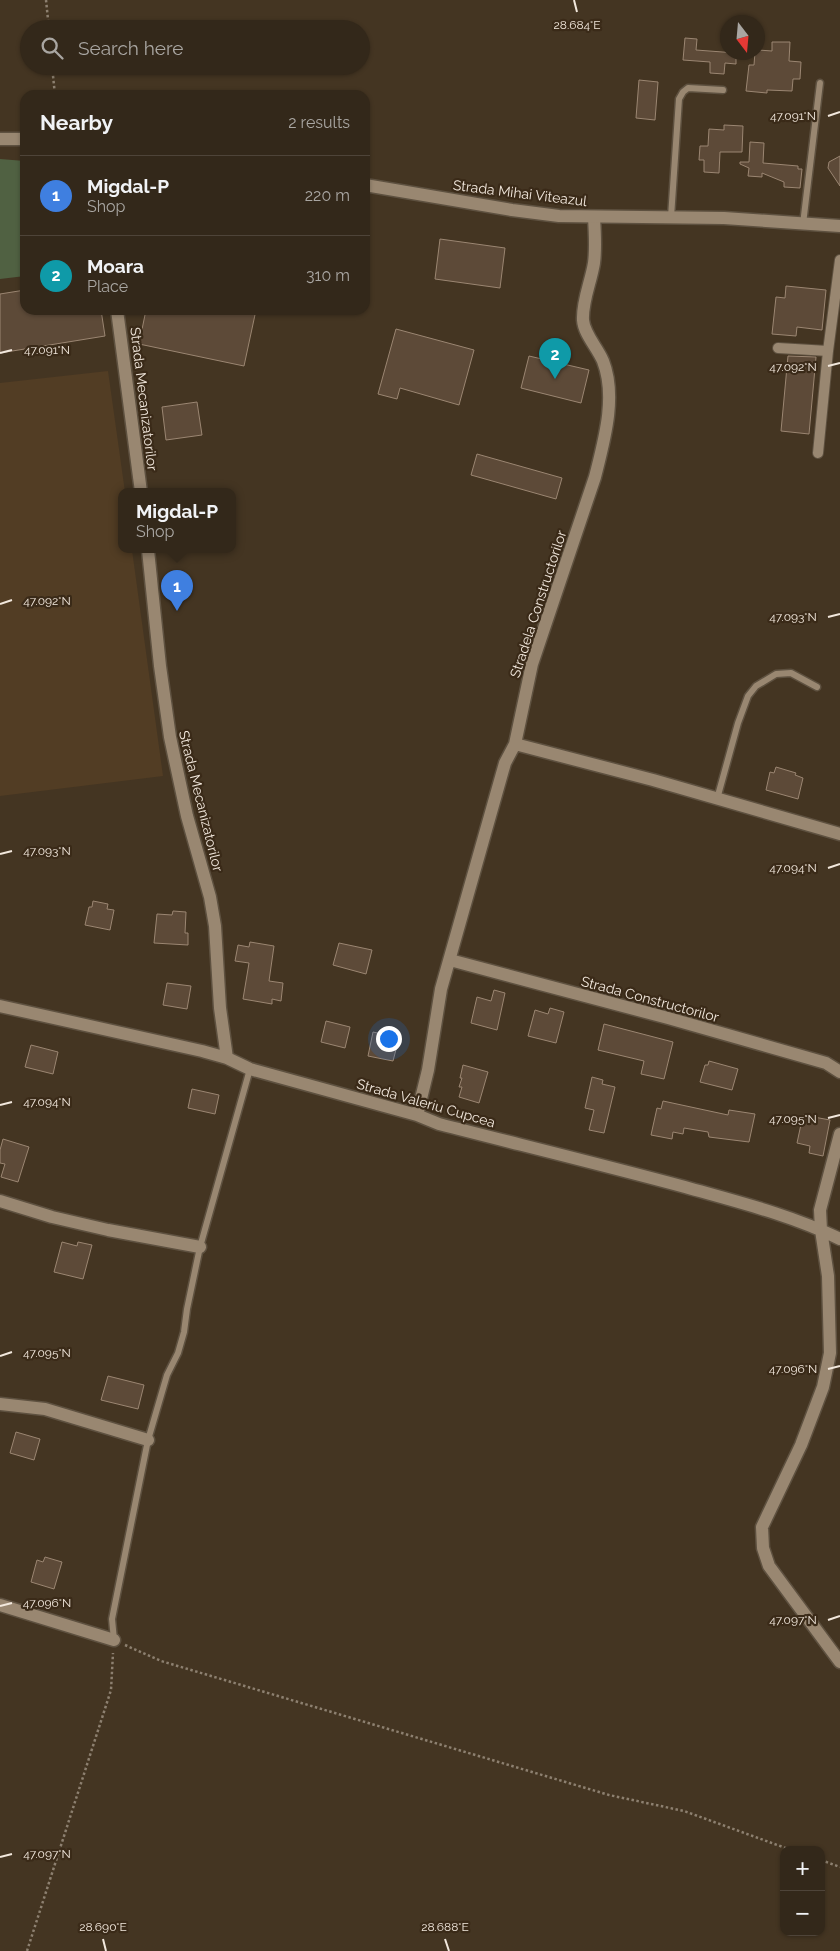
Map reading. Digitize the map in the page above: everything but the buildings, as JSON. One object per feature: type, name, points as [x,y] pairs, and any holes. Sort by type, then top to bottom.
[{"type":"street","points":[[0,139],[20,139]]},
{"type":"street","name":"Strada Mihai Viteazul","points":[[370,186],[559,216],[594,218],[671,217],[840,226]]},
{"type":"street","name":"Stradela Constructorilor","points":[[417,1115],[428,1070],[441,989],[505,763],[515,744],[532,664],[595,477],[607,421],[609,397],[607,378],[602,361],[583,323],[583,312],[594,263],[594,218]]},
{"type":"street","points":[[818,454],[828,351],[840,260]]},
{"type":"street","name":"Strada Mecanizatorilor","points":[[118,315],[139,488]]},
{"type":"street","points":[[778,348],[828,351]]},
{"type":"street","name":"Strada Mecanizatorilor","points":[[148,553],[160,666],[170,737],[187,816],[210,897],[215,926],[220,1008],[226,1058]]},
{"type":"street","points":[[515,744],[840,834]]},
{"type":"street","name":"Strada Constructorilor","points":[[450,960],[668,1018],[826,1063],[840,1072]]},
{"type":"street","name":"Strada Valeriu Cupcea","points":[[0,1006],[226,1058],[250,1069],[417,1115],[439,1124],[599,1164],[763,1209],[840,1239]]},
{"type":"street","points":[[840,1134],[820,1210],[820,1230],[828,1276],[830,1353],[823,1386],[801,1445],[762,1528],[763,1548],[769,1566],[840,1662]]},
{"type":"street","points":[[0,1201],[52,1217],[108,1230],[200,1247]]},
{"type":"street","points":[[0,1404],[45,1409],[148,1440]]},
{"type":"street","points":[[0,1605],[114,1640]]},
{"type":"lane","points":[[803,224],[820,84]]},
{"type":"lane","points":[[671,217],[680,99],[683,92],[688,88],[723,90]]},
{"type":"lane","points":[[717,799],[738,724],[748,696],[756,686],[776,674],[791,673],[817,687]]},
{"type":"lane","points":[[114,1640],[112,1619],[148,1440],[166,1375],[178,1353],[184,1332],[200,1247],[250,1069]]},
{"type":"path","points":[[46,0],[48,20]]},
{"type":"path","points":[[53,75],[54,90]]},
{"type":"path","points":[[27,1951],[111,1690],[114,1640],[170,1664],[609,1795],[684,1812],[780,1846]]},
{"type":"path","points":[[825,1861],[840,1867]]},
{"type":"shaded area","points":[[108,371],[124,488],[118,488],[118,553],[132,553],[163,776],[0,796],[0,383]]},
{"type":"green space","points":[[0,159],[20,161],[20,277],[0,279]]},
{"type":"place","name":"Moara","points":[[555,379]]},
{"type":"place","name":"Migdal-P","points":[[177,611]]}]
